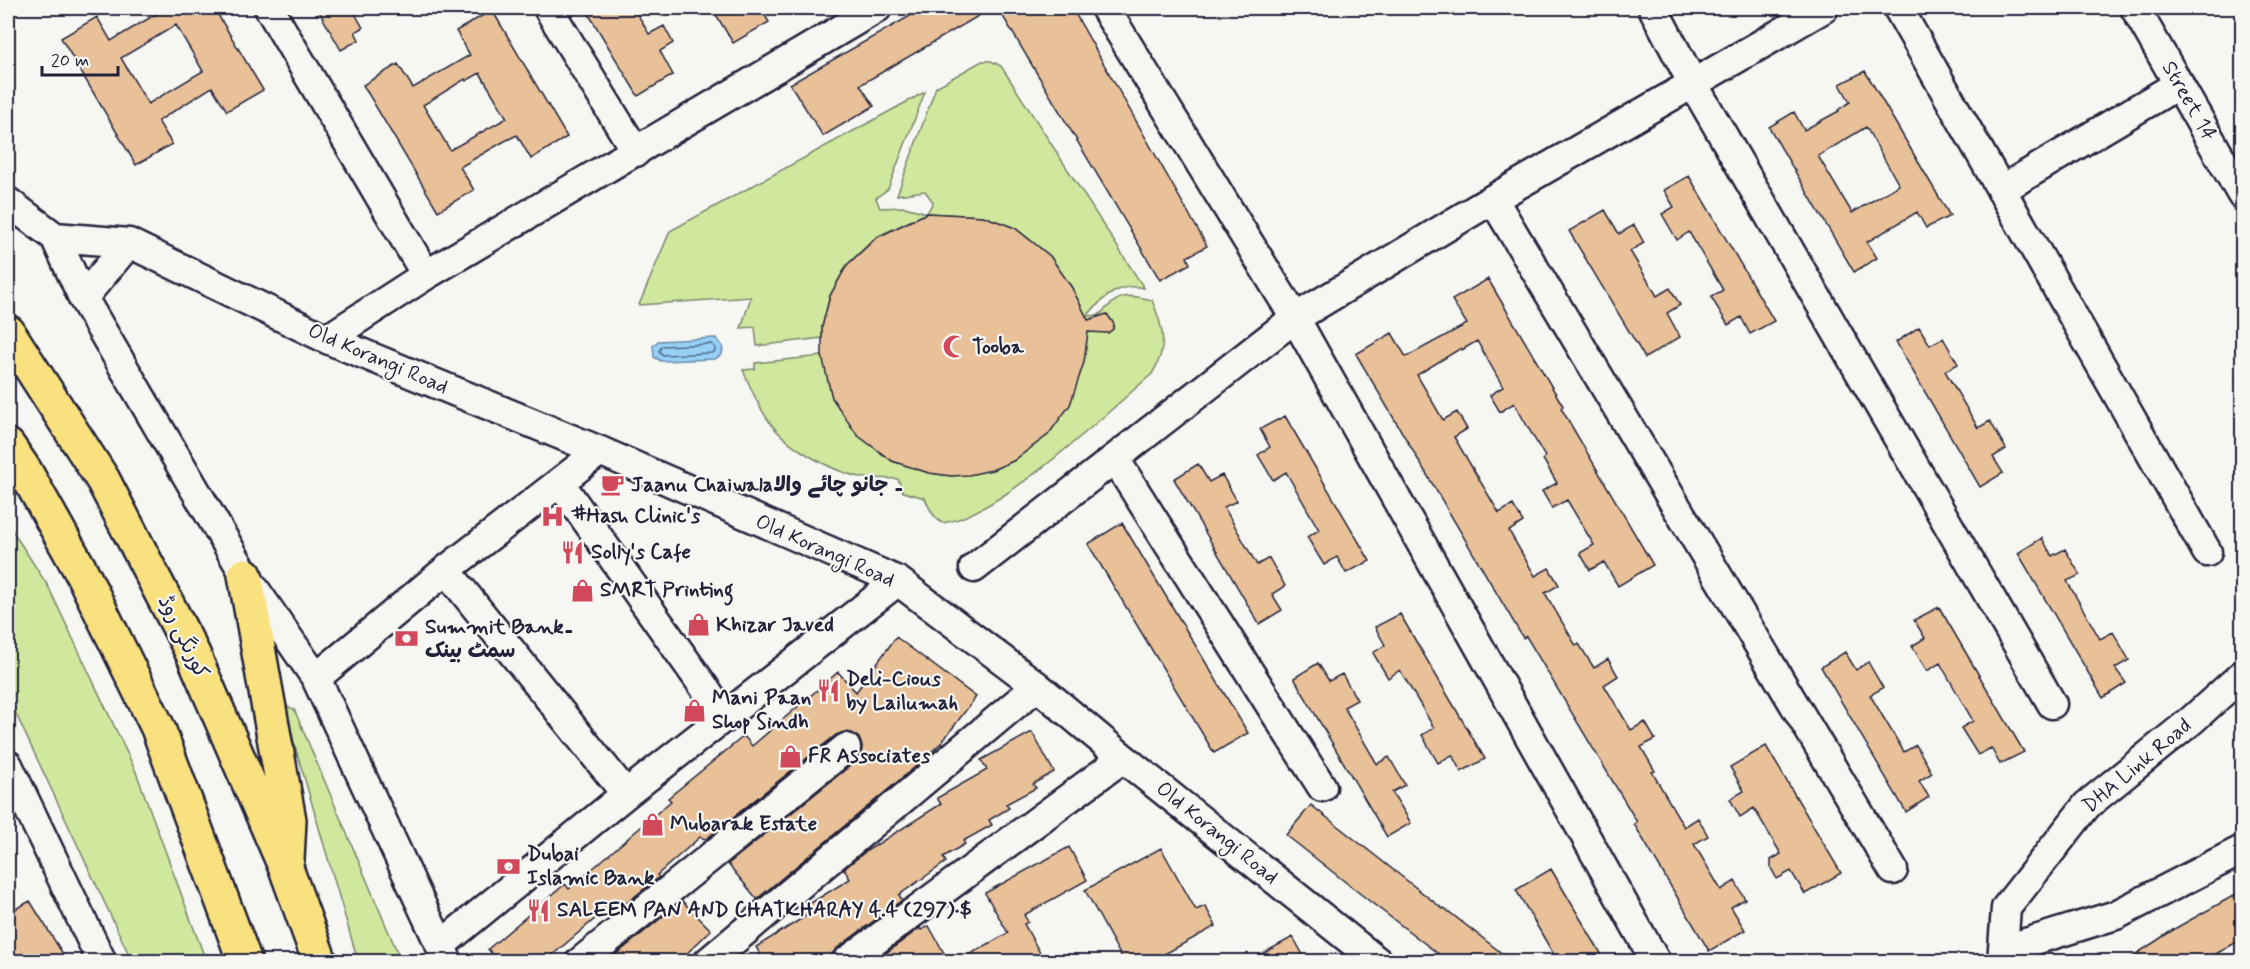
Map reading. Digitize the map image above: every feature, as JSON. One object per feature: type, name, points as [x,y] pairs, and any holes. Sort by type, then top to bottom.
[{"type":"main road","name":"کورنگی روڈ","points":[[8,332],[103,480],[192,654],[287,871],[320,962]]},
{"type":"main road","points":[[8,446],[82,573],[158,728],[245,962]]},
{"type":"main road","points":[[245,575],[289,820],[287,871]]},
{"type":"street","points":[[269,8],[426,274]]},
{"type":"street","points":[[548,8],[636,152]]},
{"type":"street","points":[[327,339],[426,274],[877,8]]},
{"type":"street","points":[[1105,8],[1295,318],[1656,962]]},
{"type":"street","points":[[1653,8],[1692,82],[2052,704]]},
{"type":"street","points":[[974,568],[1295,318],[1692,82],[1824,8]]},
{"type":"street","points":[[1898,8],[2207,552]]},
{"type":"street","name":"Street 14","points":[[2135,8],[2242,195]]},
{"type":"street","points":[[2001,190],[2179,84]]},
{"type":"street","points":[[1493,199],[1893,870]]},
{"type":"street","points":[[8,202],[55,237],[83,298],[245,575],[316,678],[445,953],[626,795],[898,581]]},
{"type":"street","name":"Old Korangi Road","points":[[55,237],[129,243],[327,339],[600,451],[898,581],[1037,686],[1123,758],[1378,962]]},
{"type":"street","points":[[83,298],[129,243]]},
{"type":"street","points":[[316,678],[446,570],[600,451]]},
{"type":"street","points":[[1115,459],[1322,787]]},
{"type":"street","points":[[560,483],[726,718]]},
{"type":"street","points":[[446,570],[626,795]]},
{"type":"street","name":"DHA Link Road","points":[[2002,956],[2006,908],[2087,805],[2192,720],[2242,675]]},
{"type":"street","points":[[708,962],[1037,686]]},
{"type":"street","points":[[580,962],[846,748]]},
{"type":"street","points":[[846,962],[1123,758]]},
{"type":"street","points":[[8,765],[102,962]]},
{"type":"street","points":[[2002,956],[2116,915],[2242,850]]},
{"type":"green space","points":[[982,61],[991,61],[1001,66],[1144,288],[1119,289],[1099,303],[1087,316],[1099,315],[1122,297],[1152,300],[1159,319],[1162,337],[1161,354],[1152,374],[1080,437],[1022,483],[993,502],[966,516],[942,523],[934,515],[925,498],[903,492],[898,479],[854,476],[814,458],[789,442],[767,418],[743,370],[755,369],[755,363],[822,356],[892,461],[929,473],[951,476],[992,470],[1013,461],[1048,435],[1087,337],[1086,316],[1072,288],[1050,256],[1015,228],[983,216],[927,213],[933,202],[925,191],[897,195],[936,87]]},
{"type":"green space","points":[[925,92],[888,189],[876,198],[880,208],[905,207],[927,213],[876,237],[847,265],[830,295],[822,327],[822,338],[757,346],[755,327],[741,328],[751,297],[639,305],[670,231]]},
{"type":"green space","points":[[8,524],[48,586],[136,772],[206,961],[132,961],[8,697]]},
{"type":"green space","points":[[283,705],[294,709],[401,961],[358,961]]},
{"type":"water","points":[[716,338],[723,347],[722,354],[715,359],[661,361],[654,357],[653,346],[658,341]]},
{"type":"building","points":[[166,8],[214,8],[263,90],[227,111],[212,87],[158,121],[172,144],[136,165],[61,38],[97,17],[111,41]],"holes":[[[176,25],[203,71],[148,104],[121,58]]]},
{"type":"building","points":[[317,8],[352,8],[363,28],[355,32],[359,40],[341,50]]},
{"type":"building","points":[[585,8],[634,8],[649,34],[664,26],[673,43],[660,51],[673,75],[638,96]]},
{"type":"building","points":[[712,8],[760,8],[769,22],[733,43]]},
{"type":"building","points":[[924,8],[992,8],[860,85],[874,106],[823,136],[790,84]]},
{"type":"building","points":[[998,8],[1072,8],[1207,246],[1187,257],[1190,264],[1160,280]]},
{"type":"building","points":[[492,10],[567,137],[531,159],[517,135],[503,142],[460,167],[474,190],[438,211],[363,85],[398,64],[413,88],[470,55],[456,31]],"holes":[[[480,73],[507,118],[450,150],[423,105],[465,79],[466,81]]]},
{"type":"building","points":[[1865,71],[1950,216],[1926,228],[1917,212],[1867,242],[1877,258],[1854,272],[1769,127],[1794,112],[1804,130],[1839,111],[1850,102],[1840,84]],"holes":[[[1866,127],[1899,185],[1852,213],[1818,156]]]},
{"type":"building","points":[[1689,176],[1774,321],[1750,334],[1741,317],[1728,325],[1711,297],[1723,290],[1689,232],[1677,240],[1662,214],[1674,207],[1664,190]]},
{"type":"building","points":[[1605,210],[1619,234],[1634,225],[1644,243],[1630,251],[1657,296],[1670,288],[1680,305],[1667,313],[1680,337],[1645,358],[1569,231]]},
{"type":"building","name":"Tooba","points":[[927,213],[983,216],[1015,228],[1050,256],[1072,288],[1088,320],[1107,314],[1114,324],[1113,329],[1108,333],[1088,332],[1084,362],[1070,405],[1048,435],[1013,461],[992,470],[969,475],[951,476],[929,473],[892,461],[857,435],[832,398],[822,356],[822,327],[830,296],[847,265],[876,238]]},
{"type":"building","points":[[1488,279],[1653,565],[1618,586],[1604,562],[1590,570],[1580,553],[1594,545],[1567,500],[1552,508],[1542,491],[1557,483],[1514,403],[1500,412],[1490,395],[1503,387],[1477,341],[1417,375],[1443,420],[1457,412],[1467,429],[1454,437],[1499,513],[1513,505],[1523,522],[1509,531],[1535,576],[1549,568],[1559,585],[1545,593],[1576,646],[1579,644],[1594,668],[1608,659],[1618,676],[1604,685],[1631,730],[1645,722],[1655,739],[1641,747],[1655,771],[1652,772],[1684,827],[1698,818],[1708,836],[1694,844],[1721,890],[1735,881],[1745,899],[1731,907],[1745,930],[1709,951],[1634,824],[1637,822],[1526,636],[1523,638],[1356,354],[1392,333],[1406,357],[1467,324],[1452,300]]},
{"type":"building","points":[[1919,327],[1930,345],[1943,338],[1958,364],[1945,371],[1978,428],[1990,421],[2006,449],[1993,457],[2003,473],[1980,487],[1896,342]]},
{"type":"building","points":[[1285,416],[1370,561],[1346,573],[1337,557],[1324,565],[1307,537],[1319,530],[1286,472],[1273,480],[1258,455],[1270,447],[1260,429]]},
{"type":"building","points":[[1198,464],[1209,482],[1222,475],[1237,501],[1224,507],[1257,565],[1269,558],[1285,586],[1272,594],[1282,610],[1259,624],[1174,479]]},
{"type":"building","points":[[1122,523],[1248,733],[1214,753],[1088,544]]},
{"type":"building","points":[[2042,538],[2052,556],[2065,549],[2080,575],[2067,581],[2100,639],[2113,632],[2129,660],[2115,668],[2126,683],[2103,698],[2018,553]]},
{"type":"building","points":[[1939,607],[2024,752],[2000,764],[1991,748],[1978,755],[1961,728],[1973,721],[1940,663],[1927,671],[1912,646],[1925,638],[1914,620]]},
{"type":"building","points":[[1400,614],[1485,759],[1461,772],[1452,755],[1438,763],[1422,735],[1434,728],[1400,670],[1388,678],[1373,653],[1385,645],[1375,627]]},
{"type":"building","points":[[896,637],[976,697],[942,742],[921,762],[757,899],[728,864],[856,761],[861,754],[862,746],[859,738],[852,733],[844,732],[836,735],[706,839],[700,837],[657,875],[659,877],[614,913],[609,907],[544,962],[499,962],[488,949],[565,884],[569,889],[671,801],[668,798],[744,736],[752,746],[838,672],[856,692]]},
{"type":"building","points":[[1845,652],[1856,670],[1868,662],[1883,688],[1870,695],[1904,752],[1916,745],[1932,773],[1919,781],[1929,797],[1906,812],[1821,667]]},
{"type":"building","points":[[1318,663],[1329,681],[1342,674],[1357,700],[1344,707],[1377,764],[1389,757],[1405,785],[1392,792],[1411,823],[1387,837],[1294,678]]},
{"type":"building","points":[[1032,732],[1054,772],[1033,784],[1036,788],[1006,804],[1009,808],[989,820],[992,825],[963,841],[965,844],[943,857],[946,862],[899,895],[902,900],[836,949],[831,955],[830,962],[765,962],[756,947],[806,916],[801,909],[850,879],[844,869],[865,852],[941,804],[937,798],[987,770],[981,760]]},
{"type":"building","points":[[1766,746],[1841,873],[1805,894],[1791,871],[1777,879],[1771,868],[1771,860],[1781,854],[1754,808],[1740,817],[1730,799],[1744,791],[1730,767]]},
{"type":"building","points":[[1311,805],[1513,962],[1449,962],[1372,903],[1286,835]]},
{"type":"building","points":[[1069,847],[1087,880],[1024,915],[1028,922],[1024,924],[1045,962],[956,962],[1008,933],[985,893]]},
{"type":"building","points":[[1161,848],[1196,910],[1205,906],[1216,926],[1150,962],[1124,962],[1085,890]]},
{"type":"building","points":[[1551,869],[1606,962],[1558,962],[1516,890]]},
{"type":"building","points":[[2242,891],[2242,939],[2202,962],[2124,962],[2176,928]]},
{"type":"building","points":[[30,901],[68,962],[8,962],[8,913]]},
{"type":"building","points":[[682,901],[711,930],[678,962],[607,962]]},
{"type":"building","points":[[929,926],[949,962],[874,962],[920,928],[921,930]]},
{"type":"building","points":[[1293,937],[1307,962],[1247,962]]},
{"type":"place","name":"Tooba","points":[[954,347]]},
{"type":"place","name":"Jaanu Chaiwala۔ جانو چائے والا","points":[[613,485]]},
{"type":"place","name":"#Hash Clinic's","points":[[553,516]]},
{"type":"place","name":"Solly's Cafe","points":[[573,552]]},
{"type":"place","name":"SMRT Printing","points":[[582,590]]},
{"type":"place","name":"Khizar Javed","points":[[698,625]]},
{"type":"place","name":"Summit Bank۔ سمٹ بینک","points":[[407,639]]},
{"type":"place","name":"Deli-Cious by Lailumah","points":[[828,691]]},
{"type":"place","name":"Mani Paan Shop Sindh","points":[[694,710]]},
{"type":"place","name":"FR Associates","points":[[790,756]]},
{"type":"place","name":"Mubarak Estate","points":[[652,824]]},
{"type":"place","name":"Dubai Islamic Bank","points":[[509,866]]},
{"type":"place","name":"SALEEM PAN AND CHATKHARAY 4.4 (297)·$","points":[[539,910]]}]
